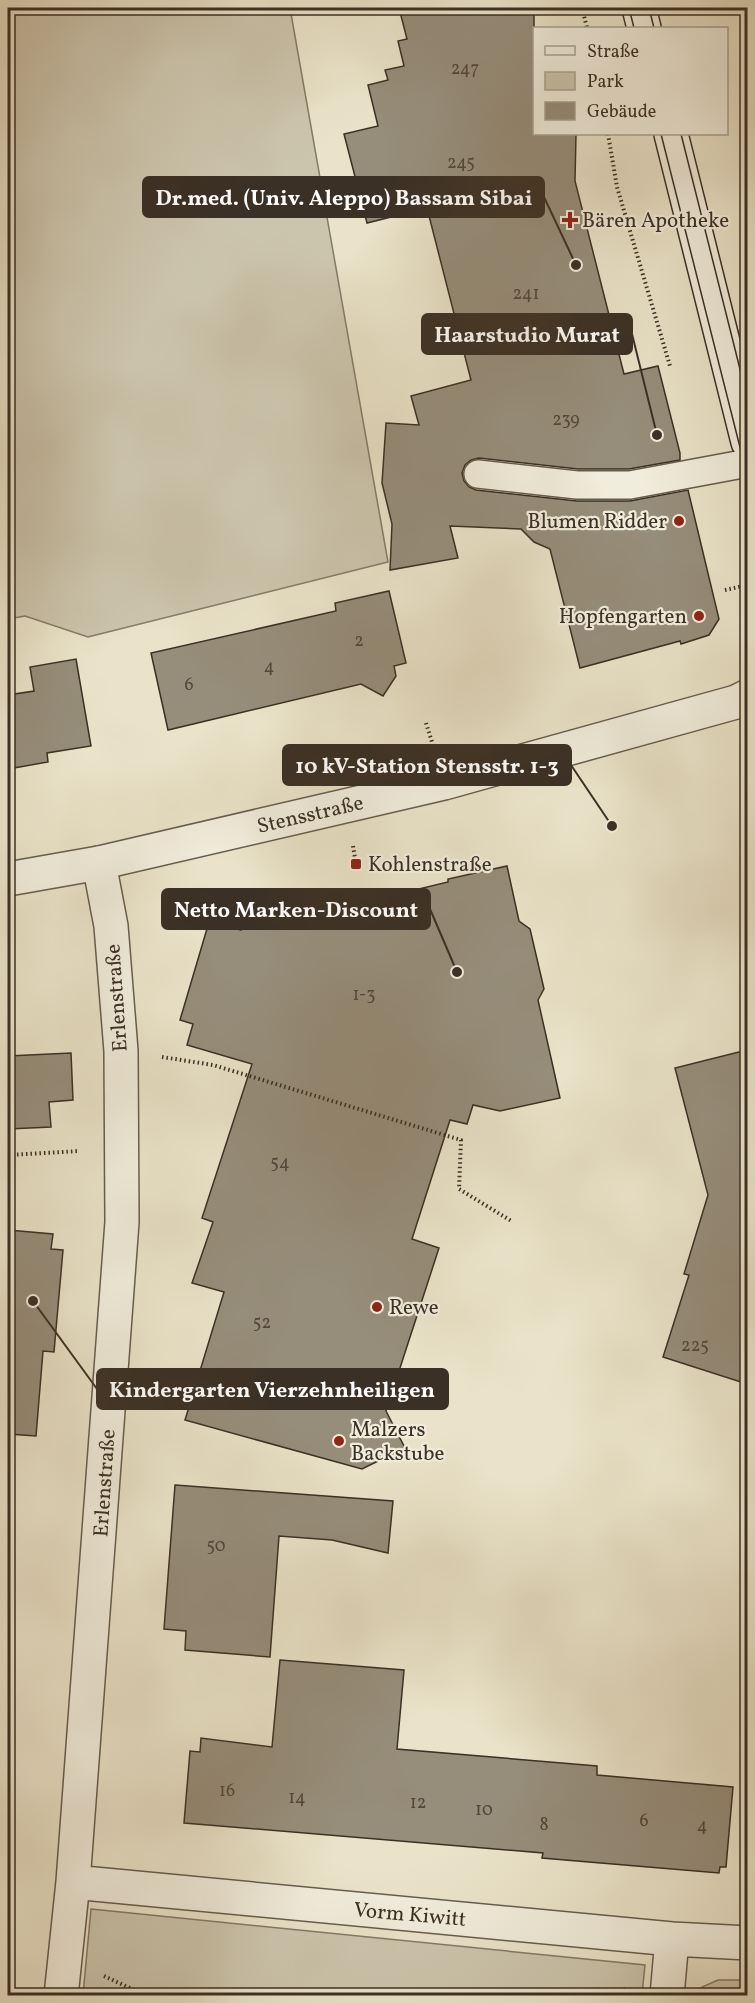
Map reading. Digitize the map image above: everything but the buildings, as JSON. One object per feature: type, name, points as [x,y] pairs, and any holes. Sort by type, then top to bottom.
[{"type":"street","points":[[639,8],[644,27]]},
{"type":"street","points":[[671,135],[747,442]]},
{"type":"street","name":"Stensstraße","points":[[8,879],[99,863],[444,783],[736,702],[747,696]]},
{"type":"street","name":"Erlenstraße","points":[[61,1995],[73,1882],[122,1234],[121,1051],[111,926],[99,863]]},
{"type":"street","name":"Vorm Kiwitt","points":[[73,1882],[672,1939],[747,1943]]},
{"type":"street","points":[[667,1995],[672,1939]]},
{"type":"lane","points":[[478,474],[577,485],[630,485],[747,463]]},
{"type":"path","points":[[582,8],[587,27]]},
{"type":"path","points":[[608,135],[617,187],[670,366]]},
{"type":"path","points":[[725,590],[747,585]]},
{"type":"path","points":[[426,723],[432,742]]},
{"type":"path","points":[[121,1051],[213,1065],[461,1140],[459,1189],[513,1222]]},
{"type":"path","points":[[8,1155],[122,1148]]},
{"type":"green space","points":[[8,8],[290,8],[388,562],[88,637],[25,616],[8,619]]},
{"type":"green space","points":[[91,1909],[645,1965],[642,1995],[83,1995]]},
{"type":"green space","points":[[718,1980],[747,1980],[747,1995],[695,1995],[702,1987]]},
{"type":"tram line","points":[[629,8],[634,27]]},
{"type":"tram line","points":[[649,8],[654,27]]},
{"type":"tram line","points":[[661,135],[748,479]]},
{"type":"tram line","points":[[681,135],[748,401]]},
{"type":"place","name":"Bären Apotheke","points":[[570,220]]},
{"type":"place","name":"Dr.med. (Univ. Aleppo) Bassam Sibai","points":[[576,265]]},
{"type":"place","name":"Haarstudio Murat","points":[[657,435]]},
{"type":"place","name":"Blumen Ridder","points":[[679,521]]},
{"type":"place","name":"Hopfengarten","points":[[699,616]]},
{"type":"place","name":"10 kV-Station Stensstr. 1-3","points":[[612,826]]},
{"type":"place","name":"Kohlenstraße","points":[[356,864]]},
{"type":"place","name":"Netto Marken-Discount","points":[[457,972]]},
{"type":"place","name":"Kindergarten Vierzehnheiligen","points":[[33,1301]]},
{"type":"place","name":"Rewe","points":[[377,1307]]},
{"type":"place","name":"Malzers Backstube","points":[[339,1441]]}]
